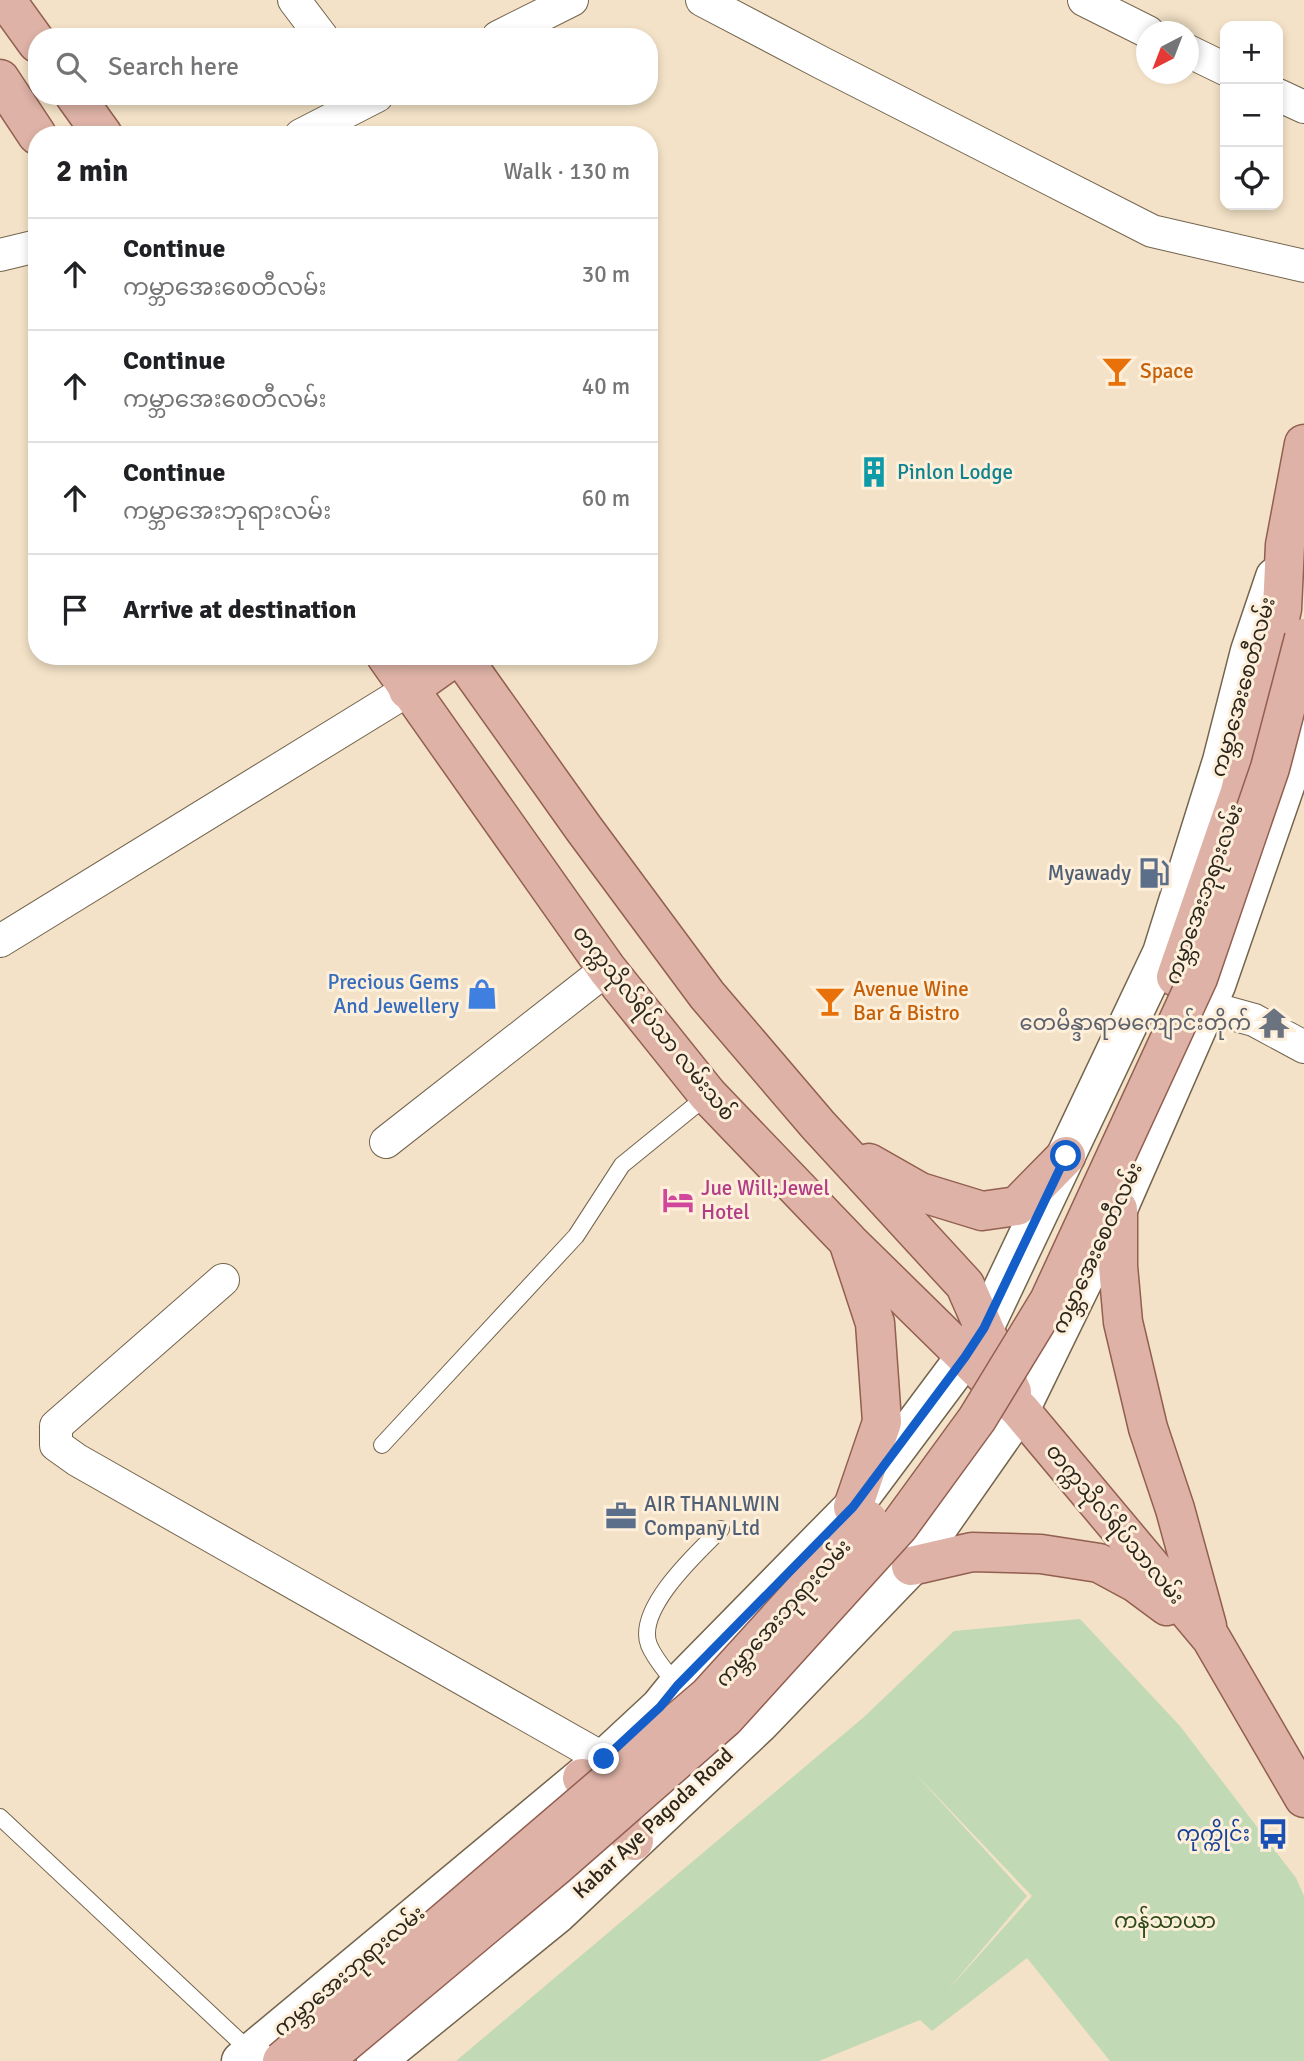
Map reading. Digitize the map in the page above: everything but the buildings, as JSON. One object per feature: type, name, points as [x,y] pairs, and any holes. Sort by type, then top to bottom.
[{"type":"main road","points":[[6,0],[28,31]]},
{"type":"main road","points":[[0,79],[31,126]]},
{"type":"main road","points":[[81,105],[97,126]]},
{"type":"main road","name":"ကမ္ဘာအေးဘုရားလမ်း","points":[[323,2061],[555,1867],[725,1718],[899,1526],[976,1419],[1049,1301],[1198,978],[1270,768],[1293,623],[1285,545],[1304,444]]},
{"type":"main road","name":"ကမ္ဘာအေးစေတီလမ်း","points":[[853,1507],[974,1343],[1162,953],[1222,761],[1250,651],[1285,545]]},
{"type":"main road","name":"ကမ္ဘာအေးဘုရားလမ်း","points":[[258,2058],[708,1696],[879,1508],[955,1404],[1027,1288],[1176,977],[1240,792],[1293,623]]},
{"type":"main road","name":"တက္ကသိုလ်ရိပ်သာ လမ်းသစ်","points":[[392,665],[607,969],[708,1095],[849,1242],[974,1343],[1020,1410]]},
{"type":"main road","points":[[408,690],[443,665]]},
{"type":"main road","points":[[467,665],[706,995],[818,1125],[965,1285],[974,1343]]},
{"type":"main road","name":"ကမ္ဘာအေးစေတီလမ်း","points":[[1020,1410],[1118,1209],[1206,1009],[1304,731]]},
{"type":"main road","points":[[1147,985],[1153,994],[1172,1010],[1192,1014],[1206,1009]]},
{"type":"main road","points":[[841,1148],[920,1192],[982,1211],[1017,1206],[1066,1156]]},
{"type":"main road","points":[[1118,1209],[1118,1266],[1123,1321],[1148,1428],[1175,1508],[1211,1638],[1304,1798]]},
{"type":"main road","points":[[849,1242],[875,1323],[882,1422],[853,1507]]},
{"type":"main road","points":[[911,1566],[1020,1410]]},
{"type":"main road","name":"တက္ကသိုလ်ရိပ်သာလမ်း","points":[[1020,1410],[1211,1638]]},
{"type":"main road","name":"ကမ္ဘာအေးဘုရားလမ်း","points":[[258,2058],[660,1707],[677,1686],[853,1507]]},
{"type":"main road","points":[[911,1566],[972,1552],[1041,1554],[1098,1563],[1136,1583],[1211,1638]]},
{"type":"main road","name":"Kabar Aye Pagoda Road","points":[[376,2061],[557,1914],[759,1724],[911,1566]]},
{"type":"main road","points":[[593,1768],[634,1841]]},
{"type":"street","points":[[294,0],[315,28]]},
{"type":"street","points":[[516,28],[572,0]]},
{"type":"street","points":[[702,0],[1152,231],[1304,266]]},
{"type":"street","points":[[1084,0],[1136,26]]},
{"type":"street","points":[[1199,56],[1220,67]]},
{"type":"street","points":[[1283,97],[1304,107]]},
{"type":"street","points":[[318,126],[357,105]]},
{"type":"street","points":[[0,254],[28,248]]},
{"type":"street","points":[[0,941],[408,690]]},
{"type":"street","points":[[386,1142],[607,969]]},
{"type":"street","points":[[1206,1009],[1254,1020],[1304,1047]]},
{"type":"street","points":[[223,1280],[56,1426],[56,1446],[593,1768]]},
{"type":"lane","points":[[382,1445],[576,1236],[622,1165],[708,1095]]},
{"type":"lane","points":[[677,1686],[648,1642],[649,1620],[667,1587],[721,1529]]},
{"type":"lane","points":[[0,1817],[258,2058]]},
{"type":"green space","name":"ကန်သာယာ","points":[[1080,1619],[1180,1726],[1296,1878],[1304,1896],[1304,2061],[1110,2061],[1027,1958],[932,2031],[920,2020],[819,2061],[456,2061],[864,1717],[954,1631]],"holes":[[[912,1770],[1032,1896],[947,1991],[1027,1896]]]},
{"type":"place","name":"Space","points":[[1117,371]]},
{"type":"place","name":"Pinlon Lodge","points":[[874,472]]},
{"type":"place","name":"Myawady","points":[[1154,873]]},
{"type":"place","name":"Precious Gems And Jewellery","points":[[482,994]]},
{"type":"place","name":"Avenue Wine Bar & Bistro","points":[[830,1001]]},
{"type":"place","name":"တေမိန္ဒာရာမကျောင်းတိုက်","points":[[1274,1023]]},
{"type":"place","name":"Jue Will;Jewel Hotel","points":[[678,1200]]},
{"type":"place","name":"AIR THANLWIN Company Ltd","points":[[621,1516]]},
{"type":"place","name":"ကုက္ကိုင်း","points":[[1273,1834]]},
{"type":"route","points":[[604,1759],[660,1707],[677,1686],[853,1507],[984,1328],[1066,1156]]}]
